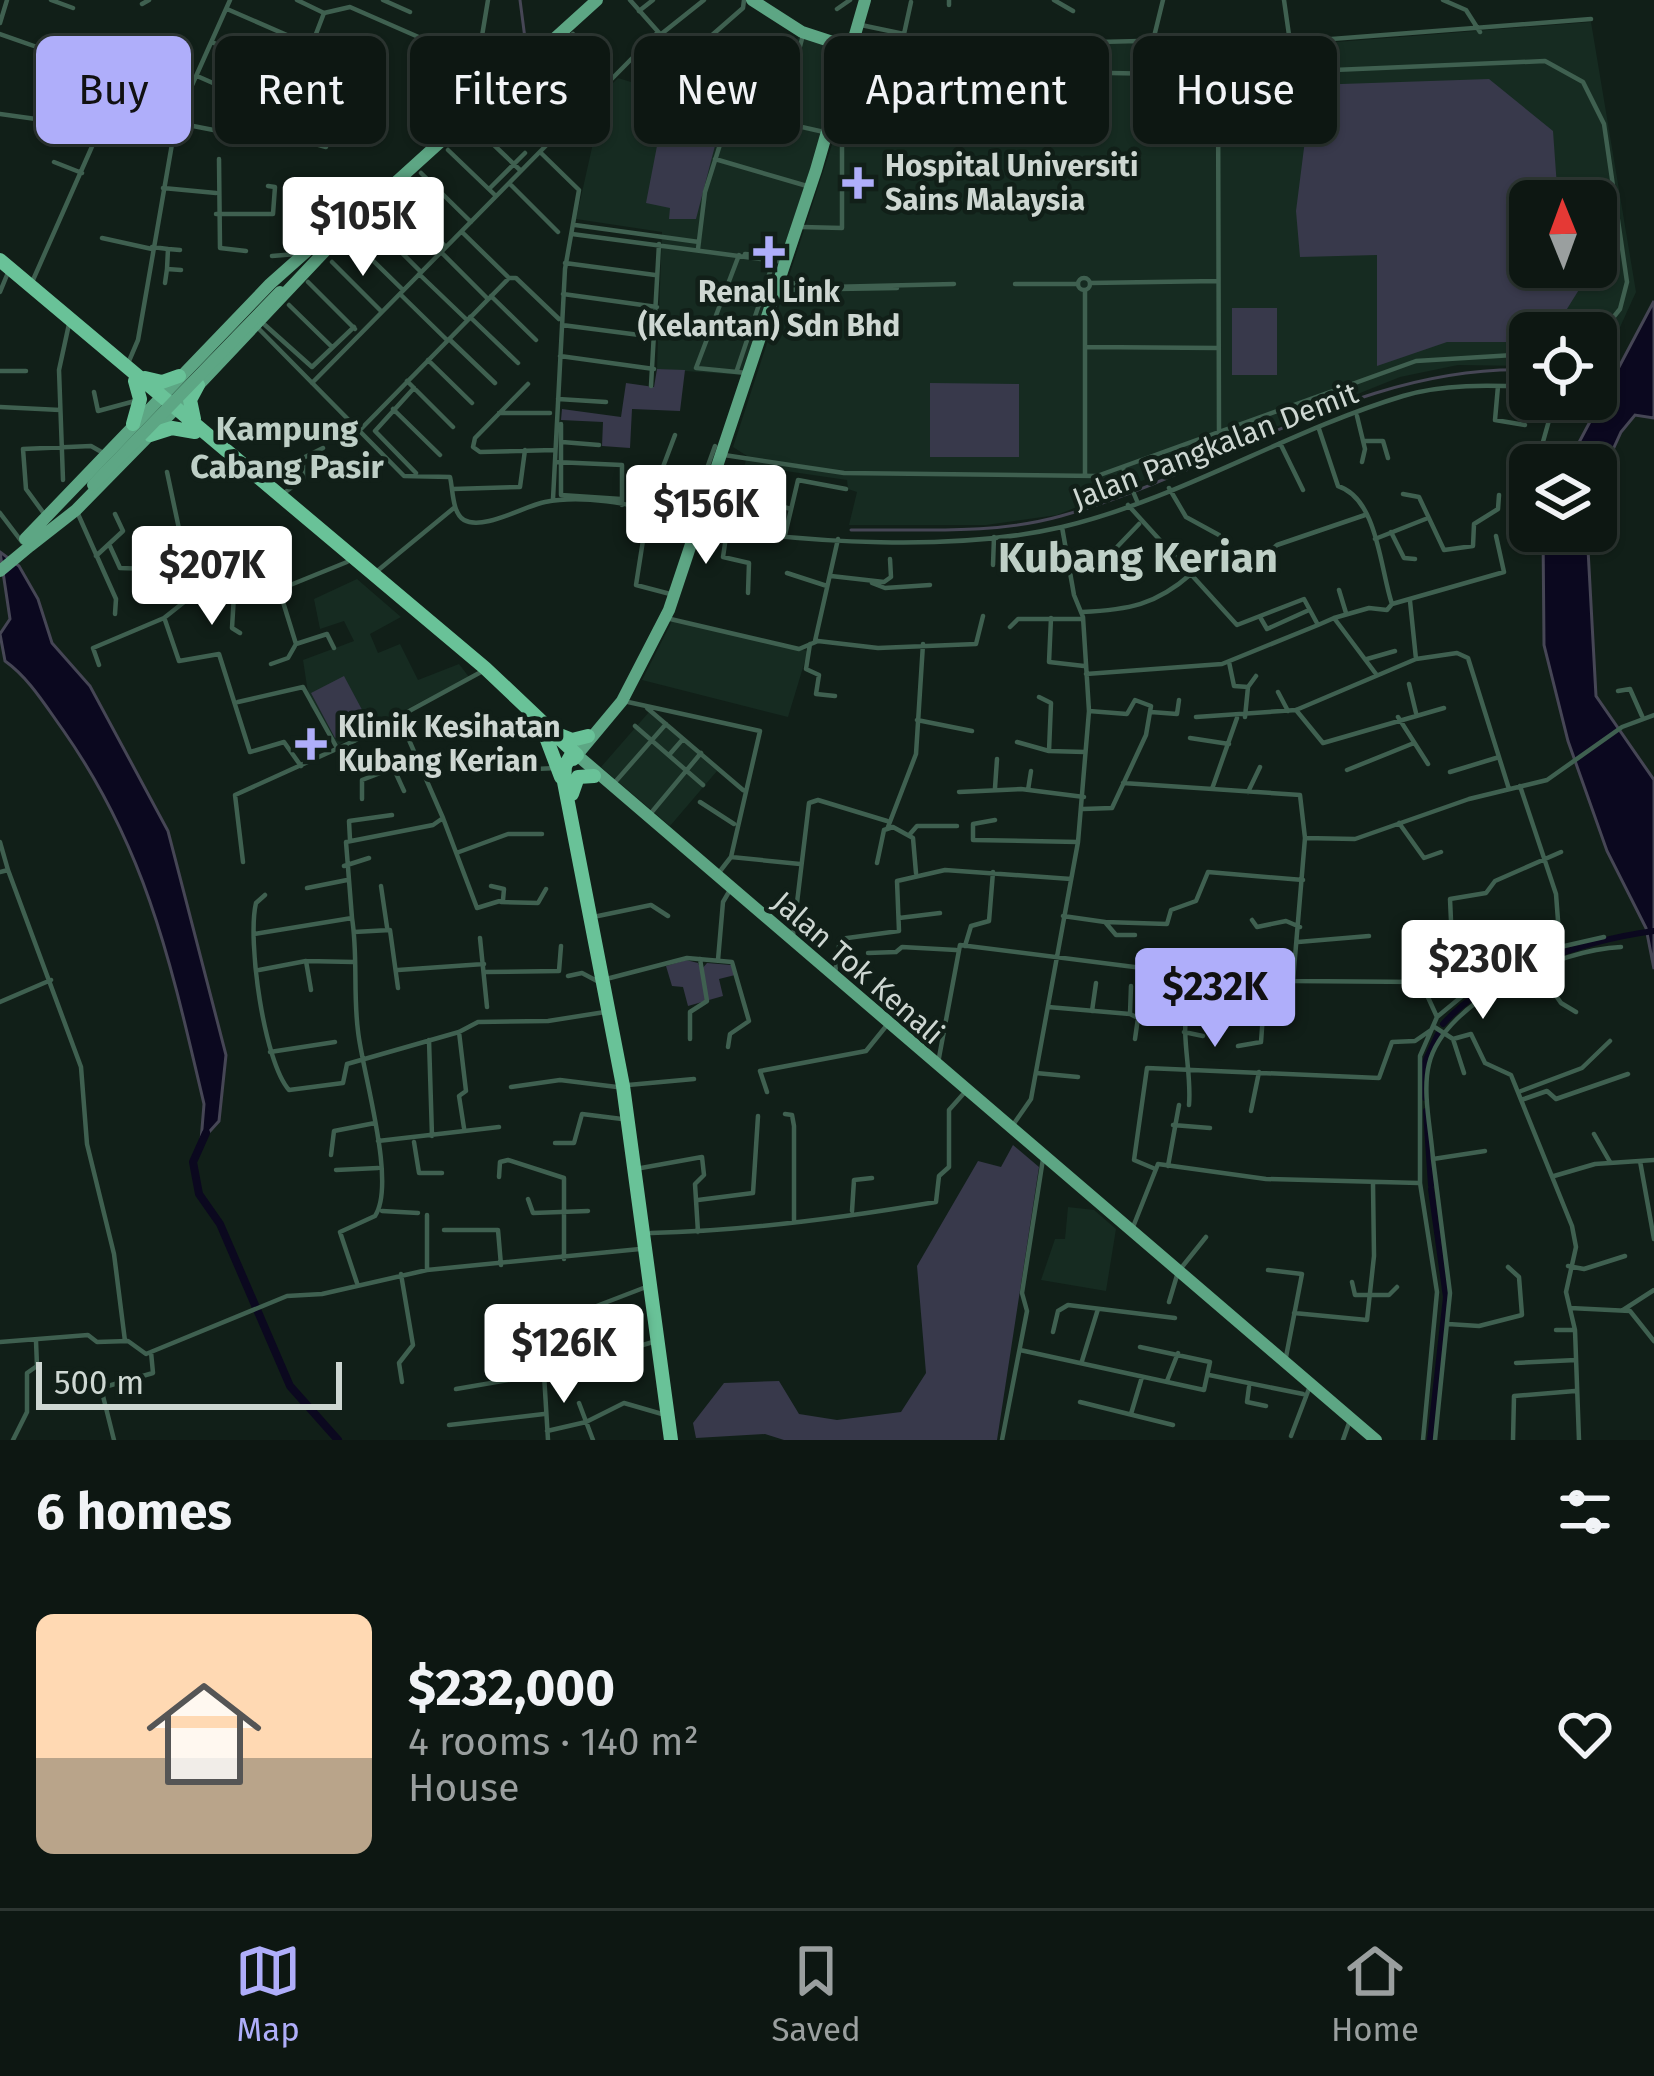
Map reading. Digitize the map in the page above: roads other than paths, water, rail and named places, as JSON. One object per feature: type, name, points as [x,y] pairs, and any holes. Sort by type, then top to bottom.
[{"type":"highway","points":[[2,267],[126,364],[155,399],[175,410],[347,562],[482,670]]},
{"type":"highway","points":[[2,267],[138,378],[155,399]]},
{"type":"highway","points":[[138,378],[155,382],[155,399]]},
{"type":"highway","points":[[194,389],[189,405],[197,429],[482,670],[570,758],[570,794],[641,1168],[675,1440]]},
{"type":"highway","points":[[153,432],[197,429]]},
{"type":"highway","points":[[548,732],[572,740],[592,736]]},
{"type":"highway","points":[[603,779],[578,777],[570,794],[598,916],[626,1086],[650,1286],[675,1440]]},
{"type":"main road","points":[[556,36],[597,0]]},
{"type":"main road","points":[[750,1],[824,38]]},
{"type":"main road","points":[[750,1],[804,36],[824,42]]},
{"type":"main road","points":[[856,36],[861,26],[860,1]]},
{"type":"main road","points":[[853,36],[860,1]]},
{"type":"main road","points":[[24,545],[45,516],[155,399],[305,252],[394,190],[442,144]]},
{"type":"main road","points":[[699,522],[828,144]]},
{"type":"main road","points":[[788,260],[828,144]]},
{"type":"main road","points":[[0,571],[277,290],[360,216]]},
{"type":"main road","points":[[0,562],[76,510],[258,329],[360,216]]},
{"type":"main road","points":[[603,779],[570,758],[622,700],[666,618],[742,372],[779,286]]},
{"type":"main road","points":[[155,399],[194,389]]},
{"type":"main road","points":[[153,432],[155,399]]},
{"type":"main road","points":[[592,736],[590,760],[603,779]]},
{"type":"main road","name":"Jalan Tok Kenali","points":[[603,779],[645,816]]},
{"type":"main road","name":"Jalan Tok Kenali","points":[[603,779],[1285,1363],[1307,1389],[1376,1440]]},
{"type":"street","points":[[0,23],[7,0]]},
{"type":"street","points":[[51,0],[73,8]]},
{"type":"street","points":[[191,89],[230,0]]},
{"type":"street","points":[[297,0],[321,11],[350,7],[419,36]]},
{"type":"street","points":[[315,36],[326,0]]},
{"type":"street","points":[[383,0],[410,12]]},
{"type":"street","points":[[482,36],[488,0]]},
{"type":"street","points":[[630,0],[662,36]]},
{"type":"street","points":[[639,11],[653,0]]},
{"type":"street","points":[[610,81],[659,33],[704,0]]},
{"type":"street","points":[[1054,0],[1073,11]]},
{"type":"street","points":[[1155,36],[1163,0]]},
{"type":"street","points":[[1284,0],[1289,36]]},
{"type":"street","points":[[1443,0],[1466,10],[1480,32]]},
{"type":"street","points":[[711,36],[750,1]]},
{"type":"street","points":[[837,9],[860,1]]},
{"type":"street","points":[[861,26],[904,34],[910,2]]},
{"type":"street","points":[[226,9],[287,36]]},
{"type":"street","points":[[1337,40],[1591,20]]},
{"type":"street","points":[[0,34],[36,46]]},
{"type":"street","points":[[800,50],[804,36]]},
{"type":"street","points":[[1337,69],[1529,60],[1572,73],[1600,108],[1626,266],[1617,313]]},
{"type":"street","points":[[197,76],[215,84]]},
{"type":"street","points":[[0,114],[36,119]]},
{"type":"street","points":[[29,284],[45,261],[83,173],[90,144]]},
{"type":"street","points":[[126,364],[136,346],[172,144]]},
{"type":"street","points":[[315,144],[326,147]]},
{"type":"street","points":[[493,144],[521,171]]},
{"type":"street","points":[[539,144],[579,190],[563,294],[557,499]]},
{"type":"street","points":[[312,383],[548,144]]},
{"type":"street","points":[[698,246],[720,144]]},
{"type":"street","points":[[802,227],[842,228],[842,152],[836,144]]},
{"type":"street","points":[[1218,144],[1219,434]]},
{"type":"street","points":[[448,150],[496,196]]},
{"type":"street","points":[[489,189],[525,153]]},
{"type":"street","points":[[219,159],[216,214],[221,250],[246,251]]},
{"type":"street","points":[[715,159],[810,187]]},
{"type":"street","points":[[54,162],[83,173]]},
{"type":"street","points":[[422,173],[471,222]]},
{"type":"street","points":[[509,184],[558,232]]},
{"type":"street","points":[[216,214],[273,214],[275,187],[268,186]]},
{"type":"street","points":[[163,188],[216,193]]},
{"type":"street","points":[[394,190],[444,250],[536,340]]},
{"type":"street","points":[[360,216],[518,363]]},
{"type":"street","points":[[575,225],[788,260]]},
{"type":"street","points":[[461,232],[562,322],[655,338]]},
{"type":"street","points":[[572,234],[670,242]]},
{"type":"street","points":[[102,238],[180,250]]},
{"type":"street","points":[[352,240],[495,383]]},
{"type":"street","points":[[651,386],[658,244]]},
{"type":"street","points":[[166,284],[167,249]]},
{"type":"street","points":[[272,256],[305,252]]},
{"type":"street","points":[[739,255],[788,260]]},
{"type":"street","points":[[739,255],[696,368],[742,372],[771,269],[768,260]]},
{"type":"street","points":[[332,262],[382,312]]},
{"type":"street","points":[[566,263],[658,275]]},
{"type":"street","points":[[0,292],[2,267]]},
{"type":"street","points":[[166,269],[181,270]]},
{"type":"street","points":[[359,431],[510,277]]},
{"type":"street","points":[[1078,284],[1083,278],[1090,283],[1218,281]]},
{"type":"street","points":[[308,282],[361,334]]},
{"type":"street","points":[[1084,477],[1085,290],[1090,283]]},
{"type":"street","points":[[779,286],[884,292],[908,284],[954,284]]},
{"type":"street","points":[[1015,284],[1078,284],[1085,290]]},
{"type":"street","points":[[563,294],[657,308]]},
{"type":"street","points":[[289,305],[333,348]]},
{"type":"street","points":[[63,480],[60,345],[69,324]]},
{"type":"street","points":[[258,329],[312,367],[354,327]]},
{"type":"street","points":[[258,329],[410,479],[446,474],[456,506],[372,577]]},
{"type":"street","points":[[1086,347],[1219,348]]},
{"type":"street","points":[[675,435],[648,506],[692,510],[718,457],[844,473],[1125,474],[1416,361],[1509,355]]},
{"type":"street","points":[[560,356],[654,369]]},
{"type":"street","points":[[428,360],[472,403]]},
{"type":"street","points":[[0,371],[26,371]]},
{"type":"street","points":[[407,381],[453,427]]},
{"type":"street","points":[[528,384],[475,438],[475,450],[599,445]]},
{"type":"street","points":[[1498,386],[1495,421],[1525,425]]},
{"type":"street","name":"Jalan Pangkalan Demit","points":[[456,506],[461,518],[478,523],[557,499],[648,506],[727,530],[838,538],[994,537],[1063,527],[1128,505],[1402,396],[1509,386]]},
{"type":"street","points":[[414,388],[375,431],[416,473]]},
{"type":"street","points":[[94,392],[98,412],[155,399]]},
{"type":"street","points":[[558,399],[606,402]]},
{"type":"street","points":[[384,405],[440,455]]},
{"type":"street","points":[[0,406],[60,410]]},
{"type":"street","points":[[499,413],[550,412]]},
{"type":"street","points":[[1357,416],[1364,441],[1362,462]]},
{"type":"street","points":[[558,445],[561,424]]},
{"type":"street","points":[[1319,429],[1338,487],[1350,491],[1376,538],[1392,604]]},
{"type":"street","points":[[1364,441],[1383,441],[1388,458]]},
{"type":"street","points":[[1280,443],[1303,490]]},
{"type":"street","points":[[45,516],[26,489],[23,449],[91,446],[105,454]]},
{"type":"street","points":[[281,498],[289,485],[303,479],[302,458],[323,448]]},
{"type":"street","points":[[453,490],[520,488],[525,451]]},
{"type":"street","points":[[394,466],[401,459]]},
{"type":"street","points":[[557,462],[622,465],[622,502]]},
{"type":"street","points":[[167,472],[193,595]]},
{"type":"street","points":[[1125,474],[1137,501]]},
{"type":"street","points":[[785,535],[800,479],[847,490]]},
{"type":"street","points":[[714,486],[756,490],[762,501],[791,508]]},
{"type":"street","points":[[1169,488],[1186,517],[1219,535]]},
{"type":"street","points":[[1403,494],[1417,495],[1444,550],[1469,549],[1476,521],[1498,509],[1499,495]]},
{"type":"street","points":[[1128,505],[1238,625],[1301,599],[1318,625]]},
{"type":"street","points":[[76,510],[116,599],[115,614]]},
{"type":"street","points":[[0,513],[24,545]]},
{"type":"street","points":[[96,556],[124,528],[115,514]]},
{"type":"street","points":[[1272,564],[1271,550],[1277,545],[1365,515]]},
{"type":"street","points":[[1376,538],[1429,518]]},
{"type":"street","points":[[1067,557],[1116,548],[1140,523]]},
{"type":"street","points":[[1009,1130],[1028,1106],[1083,809],[1089,711],[1083,616],[1063,527]]},
{"type":"street","points":[[727,530],[723,556],[748,563],[748,593]]},
{"type":"street","points":[[1391,532],[1404,559],[1415,559]]},
{"type":"street","points":[[644,534],[636,585],[674,595]]},
{"type":"street","points":[[1052,618],[1049,662],[1085,670],[1229,662],[1346,613],[1381,612],[1392,604],[1505,572],[1496,536]]},
{"type":"street","points":[[993,566],[994,537]]},
{"type":"street","points":[[836,696],[816,694],[818,673],[806,669],[838,538]]},
{"type":"street","points":[[109,544],[120,568],[149,569]]},
{"type":"street","points":[[872,583],[890,580],[890,560]]},
{"type":"street","points":[[99,665],[93,648],[164,618],[193,595],[279,589],[347,562]]},
{"type":"street","points":[[787,574],[827,586]]},
{"type":"street","points":[[1010,627],[1018,619],[1136,609],[1159,600],[1191,574]]},
{"type":"street","points":[[831,575],[885,588],[930,585]]},
{"type":"street","points":[[279,589],[296,644]]},
{"type":"street","points":[[1339,590],[1346,613]]},
{"type":"street","points":[[234,595],[232,628],[240,633]]},
{"type":"street","points":[[1410,601],[1417,659]]},
{"type":"street","points":[[1260,617],[1268,629],[1310,610]]},
{"type":"street","points":[[666,618],[800,649],[812,643],[878,648],[978,643],[982,616]]},
{"type":"street","points":[[164,618],[179,661],[219,653],[250,752],[284,742],[301,766]]},
{"type":"street","points":[[1334,618],[1376,674]]},
{"type":"street","points":[[271,664],[287,658],[296,644],[326,634],[334,648]]},
{"type":"street","points":[[877,863],[887,824],[914,765],[924,692],[923,644]]},
{"type":"street","points":[[1367,659],[1395,651]]},
{"type":"street","points":[[1196,717],[1292,711],[1417,659],[1457,653],[1468,658],[1509,789]]},
{"type":"street","points":[[1229,662],[1232,685],[1248,687]]},
{"type":"street","points":[[242,862],[232,799],[399,717],[482,670]]},
{"type":"street","points":[[1245,717],[1248,687],[1256,676]]},
{"type":"street","points":[[1409,684],[1416,713]]},
{"type":"street","points":[[238,703],[303,687],[338,748]]},
{"type":"street","points":[[1618,691],[1630,689],[1643,718]]},
{"type":"street","points":[[1278,692],[1323,743],[1398,717],[1444,708]]},
{"type":"street","points":[[1039,697],[1051,703],[1048,751]]},
{"type":"street","points":[[622,700],[759,730],[731,857],[716,877]]},
{"type":"street","points":[[1083,809],[1109,811],[1151,712],[1145,700],[1133,701],[1127,714],[1089,711]]},
{"type":"street","points":[[1151,712],[1177,714],[1179,700]]},
{"type":"street","points":[[643,704],[743,790]]},
{"type":"street","points":[[658,718],[663,708]]},
{"type":"street","points":[[1305,838],[1355,839],[1520,786],[1567,769],[1622,728],[1654,715]]},
{"type":"street","points":[[399,717],[460,852],[475,906],[538,903],[546,889]]},
{"type":"street","points":[[1398,717],[1428,764]]},
{"type":"street","points":[[1212,789],[1237,718]]},
{"type":"street","points":[[917,720],[972,731]]},
{"type":"street","points":[[603,779],[666,724]]},
{"type":"street","points":[[635,726],[703,785]]},
{"type":"street","points":[[1190,738],[1229,744]]},
{"type":"street","points":[[669,755],[683,739]]},
{"type":"street","points":[[1017,742],[1048,751],[1085,752]]},
{"type":"street","points":[[1347,770],[1414,743]]},
{"type":"street","points":[[645,816],[700,754]]},
{"type":"street","points":[[362,799],[361,781],[419,758]]},
{"type":"street","points":[[469,772],[570,758]]},
{"type":"street","points":[[1450,772],[1497,758]]},
{"type":"street","points":[[995,788],[997,759]]},
{"type":"street","points":[[393,767],[404,791]]},
{"type":"street","points":[[1248,792],[1260,767]]},
{"type":"street","points":[[1028,790],[1031,770]]},
{"type":"street","points":[[1123,783],[1304,796],[1303,880],[1293,981]]},
{"type":"street","points":[[1520,786],[1558,904],[1560,947]]},
{"type":"street","points":[[959,792],[995,788],[1084,797]]},
{"type":"street","points":[[789,940],[803,822],[813,800],[910,834]]},
{"type":"street","points":[[700,802],[735,824]]},
{"type":"street","points":[[350,840],[349,821],[392,815]]},
{"type":"street","points":[[380,1210],[378,1141],[358,1032],[357,962],[343,848],[350,840],[433,825],[443,818]]},
{"type":"street","points":[[995,820],[973,824],[972,839],[1078,842]]},
{"type":"street","points":[[1399,823],[1424,858],[1441,852]]},
{"type":"street","points":[[916,873],[910,834],[917,826],[957,826]]},
{"type":"street","points":[[460,852],[508,834],[542,834]]},
{"type":"street","points":[[0,842],[4,871],[51,980],[83,1076],[87,1144],[114,1254],[125,1341],[139,1353],[266,1303],[400,1274],[564,1259],[698,1232],[795,1225],[852,1211],[936,1202],[939,1175],[949,1166],[948,1112],[965,1092]]},
{"type":"street","points":[[1451,921],[1450,899],[1486,893],[1495,881],[1561,852]]},
{"type":"street","points":[[731,857],[800,864]]},
{"type":"street","points":[[344,866],[369,858]]},
{"type":"street","points":[[834,979],[838,941],[897,932],[894,884],[916,873],[993,872],[1071,880]]},
{"type":"street","points":[[965,946],[971,926],[989,921],[993,872]]},
{"type":"street","points":[[1063,916],[1168,925],[1171,910],[1196,901],[1208,872],[1303,880]]},
{"type":"street","points":[[307,888],[347,880]]},
{"type":"street","points":[[381,886],[398,988]]},
{"type":"street","points":[[491,886],[504,890],[501,902]]},
{"type":"street","points":[[718,960],[722,902],[730,889]]},
{"type":"street","points":[[265,895],[256,903],[254,934],[270,1052],[280,1079],[293,1091],[340,1086],[343,1066],[459,1032],[473,1022],[548,1021],[610,1011]]},
{"type":"street","points":[[598,916],[651,904],[668,916]]},
{"type":"street","points":[[899,918],[940,913]]},
{"type":"street","points":[[254,934],[352,918]]},
{"type":"street","points":[[1252,920],[1257,927],[1286,921],[1300,927]]},
{"type":"street","points":[[1105,922],[1116,934],[1136,935]]},
{"type":"street","points":[[354,932],[387,927]]},
{"type":"street","points":[[1298,942],[1369,936]]},
{"type":"street","points":[[1423,1440],[1437,1292],[1420,1185],[1416,1074],[1432,1028],[1437,1017],[1472,988],[1560,947],[1604,937]]},
{"type":"street","points":[[481,938],[487,1007]]},
{"type":"street","points":[[398,970],[559,971],[561,946]]},
{"type":"street","points":[[868,953],[896,952],[901,947],[956,950],[965,946],[1054,960],[1293,981],[1425,984],[1450,971],[1445,958]]},
{"type":"street","points":[[1435,1440],[1450,1293],[1433,1159],[1428,1067],[1442,1033],[1459,1012],[1539,971],[1621,947]]},
{"type":"street","points":[[935,1066],[956,950]]},
{"type":"street","points":[[690,1039],[690,1012],[707,1001],[700,959]]},
{"type":"street","points":[[568,976],[580,973],[607,980],[700,959],[734,965],[749,1021],[730,1034],[728,1047]]},
{"type":"street","points":[[259,970],[306,961],[357,962]]},
{"type":"street","points":[[306,961],[311,990]]},
{"type":"street","points":[[1539,971],[1561,1004],[1576,1012]]},
{"type":"street","points":[[0,1002],[51,980]]},
{"type":"street","points":[[1238,1046],[1262,1042],[1264,1001],[1280,997],[1281,980]]},
{"type":"street","points":[[1092,1011],[1096,983]]},
{"type":"street","points":[[1425,984],[1437,1017]]},
{"type":"street","points":[[1130,1014],[1131,986]]},
{"type":"street","points":[[1048,1006],[1130,1014],[1138,1018],[1135,1039]]},
{"type":"street","points":[[1188,1007],[1184,1032],[1192,1070],[1189,1105]]},
{"type":"street","points":[[767,1092],[760,1071],[866,1051],[887,1025]]},
{"type":"street","points":[[1432,1028],[1453,1039],[1464,1073]]},
{"type":"street","points":[[1432,1028],[1415,1041],[1392,1042],[1382,1077],[1145,1071],[1133,1160],[1154,1168],[1266,1179],[1436,1186]]},
{"type":"street","points":[[459,1032],[466,1091],[459,1096],[464,1130]]},
{"type":"street","points":[[1184,1032],[1203,1036]]},
{"type":"street","points":[[1453,1039],[1471,1034],[1485,1063],[1505,1070],[1522,1090],[1575,1238],[1568,1266],[1579,1440]]},
{"type":"street","points":[[429,1038],[432,1136]]},
{"type":"street","points":[[1522,1090],[1582,1068],[1610,1041]]},
{"type":"street","points":[[270,1052],[335,1042]]},
{"type":"street","points":[[1035,1072],[1078,1077]]},
{"type":"street","points":[[1251,1111],[1258,1072]]},
{"type":"street","points":[[1524,1099],[1547,1091],[1556,1099],[1628,1074]]},
{"type":"street","points":[[511,1087],[560,1080],[626,1086],[694,1079]]},
{"type":"street","points":[[1168,1166],[1178,1106]]},
{"type":"street","points":[[555,1143],[574,1143],[582,1114],[628,1120]]},
{"type":"street","points":[[785,1114],[794,1118],[795,1225]]},
{"type":"street","points":[[698,1200],[753,1193],[758,1116]]},
{"type":"street","points":[[331,1155],[334,1131],[376,1123]]},
{"type":"street","points":[[1173,1125],[1210,1129]]},
{"type":"street","points":[[378,1141],[500,1127]]},
{"type":"street","points":[[1594,1134],[1607,1149],[1610,1162]]},
{"type":"street","points":[[414,1139],[419,1173],[442,1173]]},
{"type":"street","points":[[1433,1159],[1485,1151]]},
{"type":"street","points":[[641,1168],[700,1155],[704,1175],[695,1181],[698,1232]]},
{"type":"street","points":[[1002,1440],[1028,1307],[1022,1293],[1043,1159]]},
{"type":"street","points":[[499,1177],[500,1162],[508,1160],[560,1175],[564,1259]]},
{"type":"street","points":[[1554,1176],[1610,1162],[1654,1160]]},
{"type":"street","points":[[1640,1161],[1654,1239]]},
{"type":"street","points":[[336,1170],[380,1168]]},
{"type":"street","points":[[1131,1232],[1154,1168]]},
{"type":"street","points":[[852,1211],[854,1180],[872,1178]]},
{"type":"street","points":[[1294,1313],[1365,1322],[1373,1182]]},
{"type":"street","points":[[528,1199],[531,1212],[588,1211]]},
{"type":"street","points":[[357,1283],[340,1232],[380,1210],[422,1214],[427,1270]]},
{"type":"street","points":[[444,1230],[498,1229],[501,1265]]},
{"type":"street","points":[[1169,1302],[1178,1272],[1206,1237]]},
{"type":"street","points":[[1568,1266],[1584,1269],[1625,1256]]},
{"type":"street","points":[[1448,1324],[1479,1326],[1522,1315],[1519,1277],[1508,1267]]},
{"type":"street","points":[[1268,1270],[1302,1274],[1285,1363]]},
{"type":"street","points":[[400,1274],[413,1345],[399,1364],[402,1382]]},
{"type":"street","points":[[1352,1282],[1353,1294],[1369,1296],[1392,1294],[1397,1287]]},
{"type":"street","points":[[591,1361],[581,1312],[650,1286]]},
{"type":"street","points":[[1570,1307],[1622,1310],[1654,1290]]},
{"type":"street","points":[[1053,1333],[1063,1306],[1175,1318]]},
{"type":"street","points":[[515,1309],[530,1376]]},
{"type":"street","points":[[1082,1361],[1098,1309]]},
{"type":"street","points":[[1622,1310],[1654,1341]]},
{"type":"street","points":[[1556,1330],[1575,1330]]},
{"type":"street","points":[[0,1342],[75,1334],[97,1342],[125,1341]]},
{"type":"street","points":[[456,1389],[544,1374],[658,1339]]},
{"type":"street","points":[[13,1440],[27,1412],[27,1373],[37,1366],[36,1341]]},
{"type":"street","points":[[1020,1350],[1201,1392],[1210,1362],[1141,1347]]},
{"type":"street","points":[[113,1440],[101,1388],[153,1373],[151,1352]]},
{"type":"street","points":[[1166,1383],[1178,1353]]},
{"type":"street","points":[[1516,1363],[1576,1360]]},
{"type":"street","points":[[544,1374],[548,1440]]},
{"type":"street","points":[[1209,1375],[1249,1387],[1307,1389],[1291,1436]]},
{"type":"street","points":[[1131,1414],[1142,1377]]},
{"type":"street","points":[[1249,1387],[1247,1402],[1266,1406]]},
{"type":"street","points":[[1513,1440],[1514,1396],[1575,1391]]},
{"type":"street","points":[[547,1431],[586,1422],[629,1402],[668,1414]]},
{"type":"street","points":[[1080,1402],[1173,1424]]},
{"type":"street","points":[[579,1403],[593,1440]]},
{"type":"street","points":[[449,1425],[544,1414]]},
{"type":"street","points":[[1342,1440],[1351,1419]]},
{"type":"waterway","points":[[520,0],[525,36]]},
{"type":"waterway","points":[[851,530],[957,530],[1061,516],[1120,497],[1349,402],[1407,384],[1509,371]]},
{"type":"waterway","points":[[1443,1024],[1486,988],[1541,961],[1654,931]]},
{"type":"waterway","points":[[1425,1098],[1424,1064],[1438,1034]]},
{"type":"waterway","points":[[1426,1111],[1431,1185]]},
{"type":"waterway","points":[[206,1133],[193,1162],[199,1194],[220,1224],[290,1386],[338,1440]]},
{"type":"waterway","points":[[1430,1440],[1446,1297],[1431,1189]]},
{"type":"place","name":"Hospital Universiti Sains Malaysia","points":[[858,183]]},
{"type":"place","name":"Renal Link (Kelantan) Sdn Bhd","points":[[769,252]]},
{"type":"place","name":"Klinik Kesihatan Kubang Kerian","points":[[311,744]]},
{"type":"district","name":"Kampung Cabang Pasir","points":[[287,448]]},
{"type":"district","name":"Kubang Kerian","points":[[1138,558]]}]
